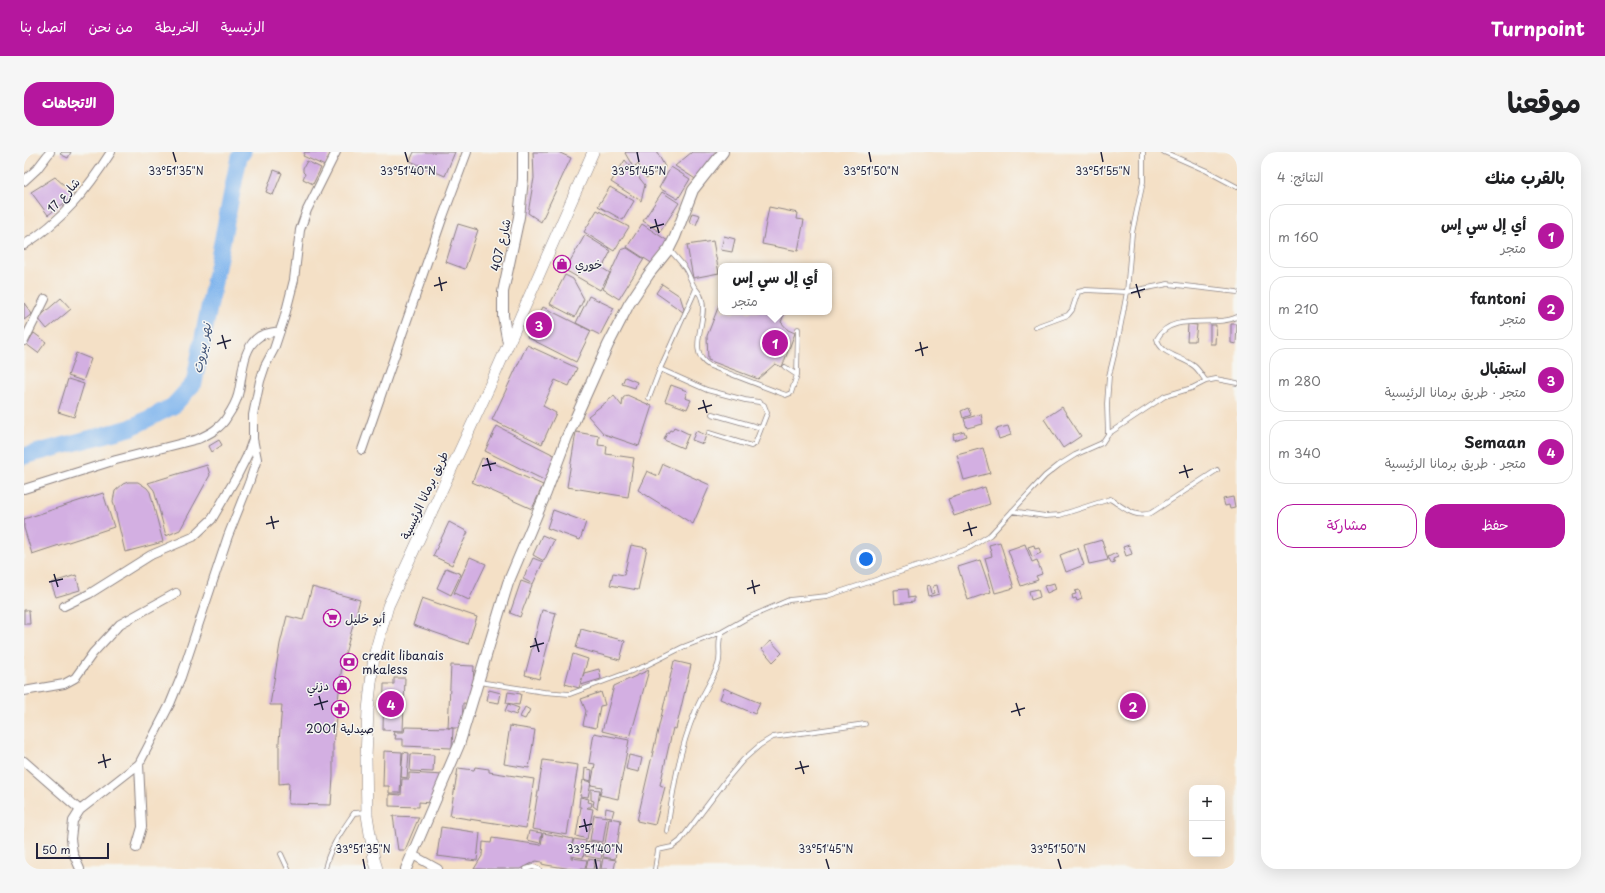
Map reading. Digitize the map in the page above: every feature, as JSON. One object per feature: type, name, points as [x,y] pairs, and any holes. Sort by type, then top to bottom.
[{"type":"main road","name":"طريق برمانا الرئيسية","points":[[377,869],[374,859],[367,812],[366,758],[369,702],[374,656],[388,606],[593,152]]},
{"type":"street","points":[[24,180],[37,169],[50,152]]},
{"type":"street","name":"شارع 17","points":[[24,245],[51,225],[78,200],[111,152]]},
{"type":"street","points":[[80,869],[73,853],[71,839],[73,822],[80,810],[139,764],[170,704],[181,677],[228,536],[257,459],[253,439],[252,419],[260,380],[265,366],[274,349],[294,280],[300,230],[307,210],[336,152]]},
{"type":"street","points":[[362,450],[442,218],[467,152]]},
{"type":"street","name":"شارع 407","points":[[508,343],[503,316],[503,292],[520,210],[524,178],[523,152]]},
{"type":"street","points":[[406,869],[459,745],[508,583],[543,500],[567,437],[608,345],[629,304],[649,274],[669,249],[693,190],[723,152]]},
{"type":"street","points":[[24,341],[45,300]]},
{"type":"street","points":[[24,489],[116,460],[198,439],[208,434],[222,424],[238,397],[245,358],[252,344],[260,336],[280,331]]},
{"type":"street","points":[[64,606],[95,590],[151,554],[193,537],[212,519],[237,476],[247,456],[253,439]]},
{"type":"street","points":[[24,691],[64,684],[75,678],[93,653],[120,624],[176,593]]},
{"type":"street","points":[[24,761],[80,810]]},
{"type":"street","points":[[136,848],[140,838],[142,822],[139,764]]},
{"type":"street","points":[[412,854],[438,869]]},
{"type":"lane","points":[[1108,434],[1107,404],[1109,376],[1127,292],[1132,233],[1143,182],[1144,152]]},
{"type":"lane","points":[[1164,152],[1237,187]]},
{"type":"lane","points":[[669,249],[685,268],[696,289],[699,291],[703,301],[703,313],[698,345],[699,355],[703,362],[786,395],[791,393],[797,374],[798,329]]},
{"type":"lane","points":[[1035,327],[1068,315],[1072,310],[1078,292],[1086,290],[1127,292],[1168,284],[1237,292]]},
{"type":"lane","points":[[649,398],[696,289]]},
{"type":"lane","points":[[1206,381],[1195,368],[1181,358],[1164,351],[1159,346],[1157,339],[1166,329],[1184,322],[1228,321],[1237,317]]},
{"type":"lane","points":[[785,367],[797,374]]},
{"type":"lane","points":[[660,370],[707,390],[759,402],[764,406],[767,413],[754,444],[751,446],[709,433]]},
{"type":"lane","points":[[479,682],[544,692],[570,694],[646,666],[683,647],[722,632],[789,600],[828,596],[967,549],[990,535],[1045,476],[1059,465],[1075,455],[1102,443],[1108,434],[1165,396],[1192,388],[1206,381],[1216,379],[1237,383]]},
{"type":"lane","points":[[712,414],[761,428]]},
{"type":"lane","points":[[1012,511],[1045,516],[1060,515],[1110,500],[1132,513],[1143,516],[1151,513],[1216,470]]},
{"type":"lane","points":[[668,831],[673,788],[684,742],[695,711],[719,664],[720,651],[718,639],[722,632]]},
{"type":"lane","points":[[655,869],[658,850],[672,847],[680,841],[731,774],[743,760],[760,745],[773,737],[865,724]]},
{"type":"lane","points":[[325,869],[338,837],[354,813],[367,812]]},
{"type":"lane","points":[[281,854],[288,869]]},
{"type":"lane","points":[[526,869],[533,867],[539,869]]},
{"type":"building","points":[[62,152],[71,152],[68,158],[60,154]]},
{"type":"building","points":[[305,152],[331,152],[325,166],[303,156]]},
{"type":"building","points":[[414,152],[455,152],[445,176],[410,161]]},
{"type":"building","points":[[533,152],[558,152],[571,158],[541,222],[528,213],[534,178]]},
{"type":"building","points":[[657,152],[665,167],[646,178],[638,164],[633,167],[625,153]]},
{"type":"building","points":[[692,152],[717,152],[697,180],[675,166]]},
{"type":"building","points":[[625,160],[645,185],[641,201],[611,182]]},
{"type":"building","points":[[307,161],[321,168],[313,184],[303,179],[305,174],[303,172],[303,168]]},
{"type":"building","points":[[671,167],[690,179],[678,199],[659,188]]},
{"type":"building","points":[[274,170],[282,173],[273,195],[266,192]]},
{"type":"building","points":[[55,177],[75,195],[48,215],[31,192]]},
{"type":"building","points":[[610,187],[634,201],[623,220],[598,206]]},
{"type":"building","points":[[662,192],[679,203],[660,232],[643,221]]},
{"type":"building","points":[[769,207],[798,213],[797,219],[804,220],[798,251],[762,244]]},
{"type":"building","points":[[597,210],[629,227],[614,251],[584,232]]},
{"type":"building","points":[[692,213],[700,215],[696,225],[689,222]]},
{"type":"building","points":[[458,224],[478,230],[465,269],[446,262]]},
{"type":"building","points":[[642,224],[668,241],[653,264],[627,247]]},
{"type":"building","points":[[585,235],[611,251],[602,268],[610,273],[600,290],[565,270]]},
{"type":"building","points":[[724,236],[735,239],[732,252],[721,250]]},
{"type":"building","points":[[713,241],[718,273],[693,278],[687,245]]},
{"type":"building","points":[[627,248],[644,259],[619,299],[603,289],[621,250]]},
{"type":"building","points":[[565,275],[573,279],[584,299],[575,317],[550,304]]},
{"type":"building","points":[[662,284],[680,296],[684,309],[683,312],[656,293]]},
{"type":"building","points":[[589,296],[614,308],[600,335],[576,323]]},
{"type":"building","points":[[61,298],[71,309],[47,329],[38,318]]},
{"type":"building","points":[[24,303],[32,314],[24,320]]},
{"type":"building","points":[[543,307],[591,331],[576,362],[527,337]]},
{"type":"building","points":[[718,308],[718,315],[784,315],[781,322],[788,330],[795,333],[782,367],[775,364],[758,379],[708,360],[707,336]]},
{"type":"building","points":[[1188,324],[1197,325],[1195,341],[1187,341]]},
{"type":"building","points":[[1231,324],[1237,324],[1236,344],[1231,343]]},
{"type":"building","points":[[1210,325],[1216,325],[1215,344],[1210,344]]},
{"type":"building","points":[[34,333],[46,342],[38,353],[26,344]]},
{"type":"building","points":[[527,345],[577,368],[569,386],[555,380],[543,406],[556,413],[542,444],[492,420]]},
{"type":"building","points":[[76,353],[91,359],[83,381],[68,376]]},
{"type":"building","points":[[625,377],[637,382],[635,388],[622,384]]},
{"type":"building","points":[[68,379],[84,384],[74,417],[58,412]]},
{"type":"building","points":[[671,385],[687,391],[685,398],[691,400],[687,409],[665,401]]},
{"type":"building","points":[[627,395],[652,406],[639,446],[604,434],[588,416],[614,396],[622,406],[623,398]]},
{"type":"building","points":[[1062,407],[1081,436],[1063,448],[1044,419]]},
{"type":"building","points":[[968,408],[971,415],[963,418],[961,411]]},
{"type":"building","points":[[981,414],[983,424],[967,428],[964,419]]},
{"type":"building","points":[[497,426],[558,457],[546,481],[485,451]]},
{"type":"building","points":[[1008,426],[1011,435],[999,439],[996,429]]},
{"type":"building","points":[[674,427],[689,434],[683,448],[664,440],[667,433],[670,430],[672,431]]},
{"type":"building","points":[[696,431],[706,435],[703,444],[692,440]]},
{"type":"building","points":[[964,431],[966,436],[954,440],[953,434]]},
{"type":"building","points":[[576,432],[599,436],[598,445],[607,446],[606,454],[634,458],[628,497],[567,487]]},
{"type":"building","points":[[219,440],[222,445],[212,452],[209,446]]},
{"type":"building","points":[[983,448],[990,473],[964,480],[957,455]]},
{"type":"building","points":[[482,458],[543,485],[532,509],[472,482]]},
{"type":"building","points":[[663,464],[710,485],[693,524],[638,490],[647,471],[658,476]]},
{"type":"building","points":[[207,465],[210,475],[180,530],[166,536],[154,490],[148,483]]},
{"type":"building","points":[[128,482],[138,482],[150,492],[163,542],[125,552],[113,501],[115,491],[123,484]]},
{"type":"building","points":[[985,487],[990,504],[954,516],[948,499]]},
{"type":"building","points":[[103,493],[114,527],[32,554],[24,528],[24,519]]},
{"type":"building","points":[[1233,497],[1235,508],[1230,509],[1229,505],[1225,506],[1223,499]]},
{"type":"building","points":[[553,510],[586,522],[580,540],[547,528]]},
{"type":"building","points":[[449,522],[468,532],[452,565],[433,556]]},
{"type":"building","points":[[542,535],[554,540],[544,561],[533,555]]},
{"type":"building","points":[[1102,540],[1108,560],[1089,564],[1084,545]]},
{"type":"building","points":[[1000,542],[1014,588],[995,593],[985,558],[992,556],[989,545]]},
{"type":"building","points":[[1025,544],[1032,562],[1037,560],[1042,574],[1036,576],[1038,580],[1021,586],[1008,550]]},
{"type":"building","points":[[631,545],[647,548],[638,590],[610,585],[613,573],[624,575]]},
{"type":"building","points":[[1034,545],[1035,549],[1039,548],[1041,553],[1032,557],[1028,547]]},
{"type":"building","points":[[1129,545],[1132,554],[1126,556],[1123,547]]},
{"type":"building","points":[[1078,548],[1084,565],[1066,572],[1060,555]]},
{"type":"building","points":[[1116,553],[1118,557],[1113,559],[1115,563],[1112,564],[1108,557]]},
{"type":"building","points":[[470,557],[486,564],[469,600],[454,593]]},
{"type":"building","points":[[533,558],[543,562],[533,584],[523,579]]},
{"type":"building","points":[[980,560],[991,592],[968,600],[958,567]]},
{"type":"building","points":[[446,568],[461,574],[451,595],[437,588]]},
{"type":"building","points":[[76,575],[80,590],[56,597],[51,583]]},
{"type":"building","points":[[521,581],[532,585],[520,617],[510,613]]},
{"type":"building","points":[[1054,583],[1056,589],[1047,593],[1044,586]]},
{"type":"building","points":[[937,585],[939,594],[928,597],[926,587],[929,586],[931,594],[934,593],[933,586]]},
{"type":"building","points":[[312,587],[360,600],[342,665],[333,745],[331,805],[288,804],[289,783],[279,784],[279,742],[282,705],[270,705],[280,644],[287,616],[303,620]]},
{"type":"building","points":[[907,589],[908,598],[914,597],[914,602],[895,604],[894,590]]},
{"type":"building","points":[[1038,589],[1040,597],[1031,600],[1029,591]]},
{"type":"building","points":[[1079,590],[1082,599],[1077,601],[1076,598],[1073,599],[1072,595],[1076,594],[1075,591]]},
{"type":"building","points":[[422,598],[477,617],[468,644],[413,625]]},
{"type":"building","points":[[24,610],[29,610],[30,624],[24,624]]},
{"type":"building","points":[[542,610],[556,613],[539,679],[525,675]]},
{"type":"building","points":[[581,629],[625,641],[620,660],[576,648]]},
{"type":"building","points":[[771,641],[782,653],[773,662],[762,649]]},
{"type":"building","points":[[573,654],[588,659],[579,688],[565,684]]},
{"type":"building","points":[[674,661],[691,665],[676,729],[673,728],[660,785],[665,787],[655,825],[637,821]]},
{"type":"building","points":[[451,665],[474,666],[472,704],[463,703],[462,728],[448,728]]},
{"type":"building","points":[[599,669],[601,679],[581,685],[584,673]]},
{"type":"building","points":[[649,670],[630,738],[602,731],[614,686]]},
{"type":"building","points":[[394,678],[405,678],[403,731],[383,730],[384,684],[394,684]]},
{"type":"building","points":[[724,688],[760,703],[755,714],[720,699]]},
{"type":"building","points":[[489,690],[501,693],[499,703],[487,701]]},
{"type":"building","points":[[508,692],[521,694],[519,705],[506,703]]},
{"type":"building","points":[[601,692],[605,705],[600,706],[596,728],[583,725],[586,711],[581,699]]},
{"type":"building","points":[[508,704],[519,708],[516,715],[505,711]]},
{"type":"building","points":[[525,707],[530,710],[525,719],[520,717]]},
{"type":"building","points":[[510,726],[535,730],[529,768],[504,764]]},
{"type":"building","points":[[405,727],[453,728],[452,748],[403,746],[403,739],[395,739],[396,735],[393,735],[394,732],[404,732]]},
{"type":"building","points":[[594,733],[629,740],[618,799],[600,795],[602,787],[591,785],[595,764],[589,763]]},
{"type":"building","points":[[384,751],[402,752],[400,793],[389,793],[389,786],[383,786]]},
{"type":"building","points":[[403,752],[409,753],[407,778],[401,777]]},
{"type":"building","points":[[411,754],[434,755],[433,772],[410,771]]},
{"type":"building","points":[[629,755],[642,758],[639,772],[626,769]]},
{"type":"building","points":[[543,760],[578,765],[567,835],[532,829]]},
{"type":"building","points":[[475,767],[489,769],[489,772],[534,779],[526,828],[450,816],[458,768],[474,770]]},
{"type":"building","points":[[585,768],[592,770],[591,781],[584,779]]},
{"type":"building","points":[[409,773],[443,775],[431,803],[419,802],[419,807],[389,806],[389,794],[401,795],[402,779],[409,779]]},
{"type":"building","points":[[583,780],[591,782],[588,797],[580,796]]},
{"type":"building","points":[[591,789],[600,790],[597,809],[593,806],[594,801],[591,800]]},
{"type":"building","points":[[580,797],[589,799],[588,802],[592,803],[591,807],[587,808],[593,809],[587,839],[576,836],[581,807],[579,807]]},
{"type":"building","points":[[606,808],[614,810],[612,817],[605,816]]},
{"type":"building","points":[[594,815],[607,817],[603,842],[590,840]]},
{"type":"building","points":[[393,816],[419,817],[405,850],[398,850]]},
{"type":"building","points":[[609,818],[621,820],[615,859],[603,857]]},
{"type":"building","points":[[441,827],[480,833],[477,861],[437,856]]},
{"type":"building","points":[[529,831],[542,833],[540,843],[527,840]]},
{"type":"building","points":[[543,833],[573,839],[571,849],[574,839],[586,841],[583,858],[571,856],[571,858],[587,860],[585,869],[572,869],[546,865],[542,864],[542,862],[536,861],[521,869],[474,869],[482,856],[483,842],[491,843],[492,838],[541,845]]},
{"type":"building","points":[[588,841],[604,844],[601,859],[585,856]]},
{"type":"building","points":[[603,858],[616,860],[614,869],[601,869]]},
{"type":"building","points":[[588,859],[595,860],[593,869],[586,869]]},
{"type":"building","points":[[596,860],[601,861],[600,869],[594,869]]},
{"type":"waterway","name":"نهر بيروت","points":[[24,456],[130,428],[173,406],[194,383],[239,157],[243,152]]},
{"type":"place","name":"خوري","points":[[562,264]]},
{"type":"place","name":"استقبال","points":[[539,325]]},
{"type":"place","name":"أي إل سي إس","points":[[775,343]]},
{"type":"place","name":"أبو خليل","points":[[332,618]]},
{"type":"place","name":"credit libanais mkaless","points":[[349,662]]},
{"type":"place","name":"دزني","points":[[342,685]]},
{"type":"place","name":"Semaan","points":[[391,704]]},
{"type":"place","name":"fantoni","points":[[1133,706]]},
{"type":"place","name":"صيدلية 2001","points":[[340,709]]}]
